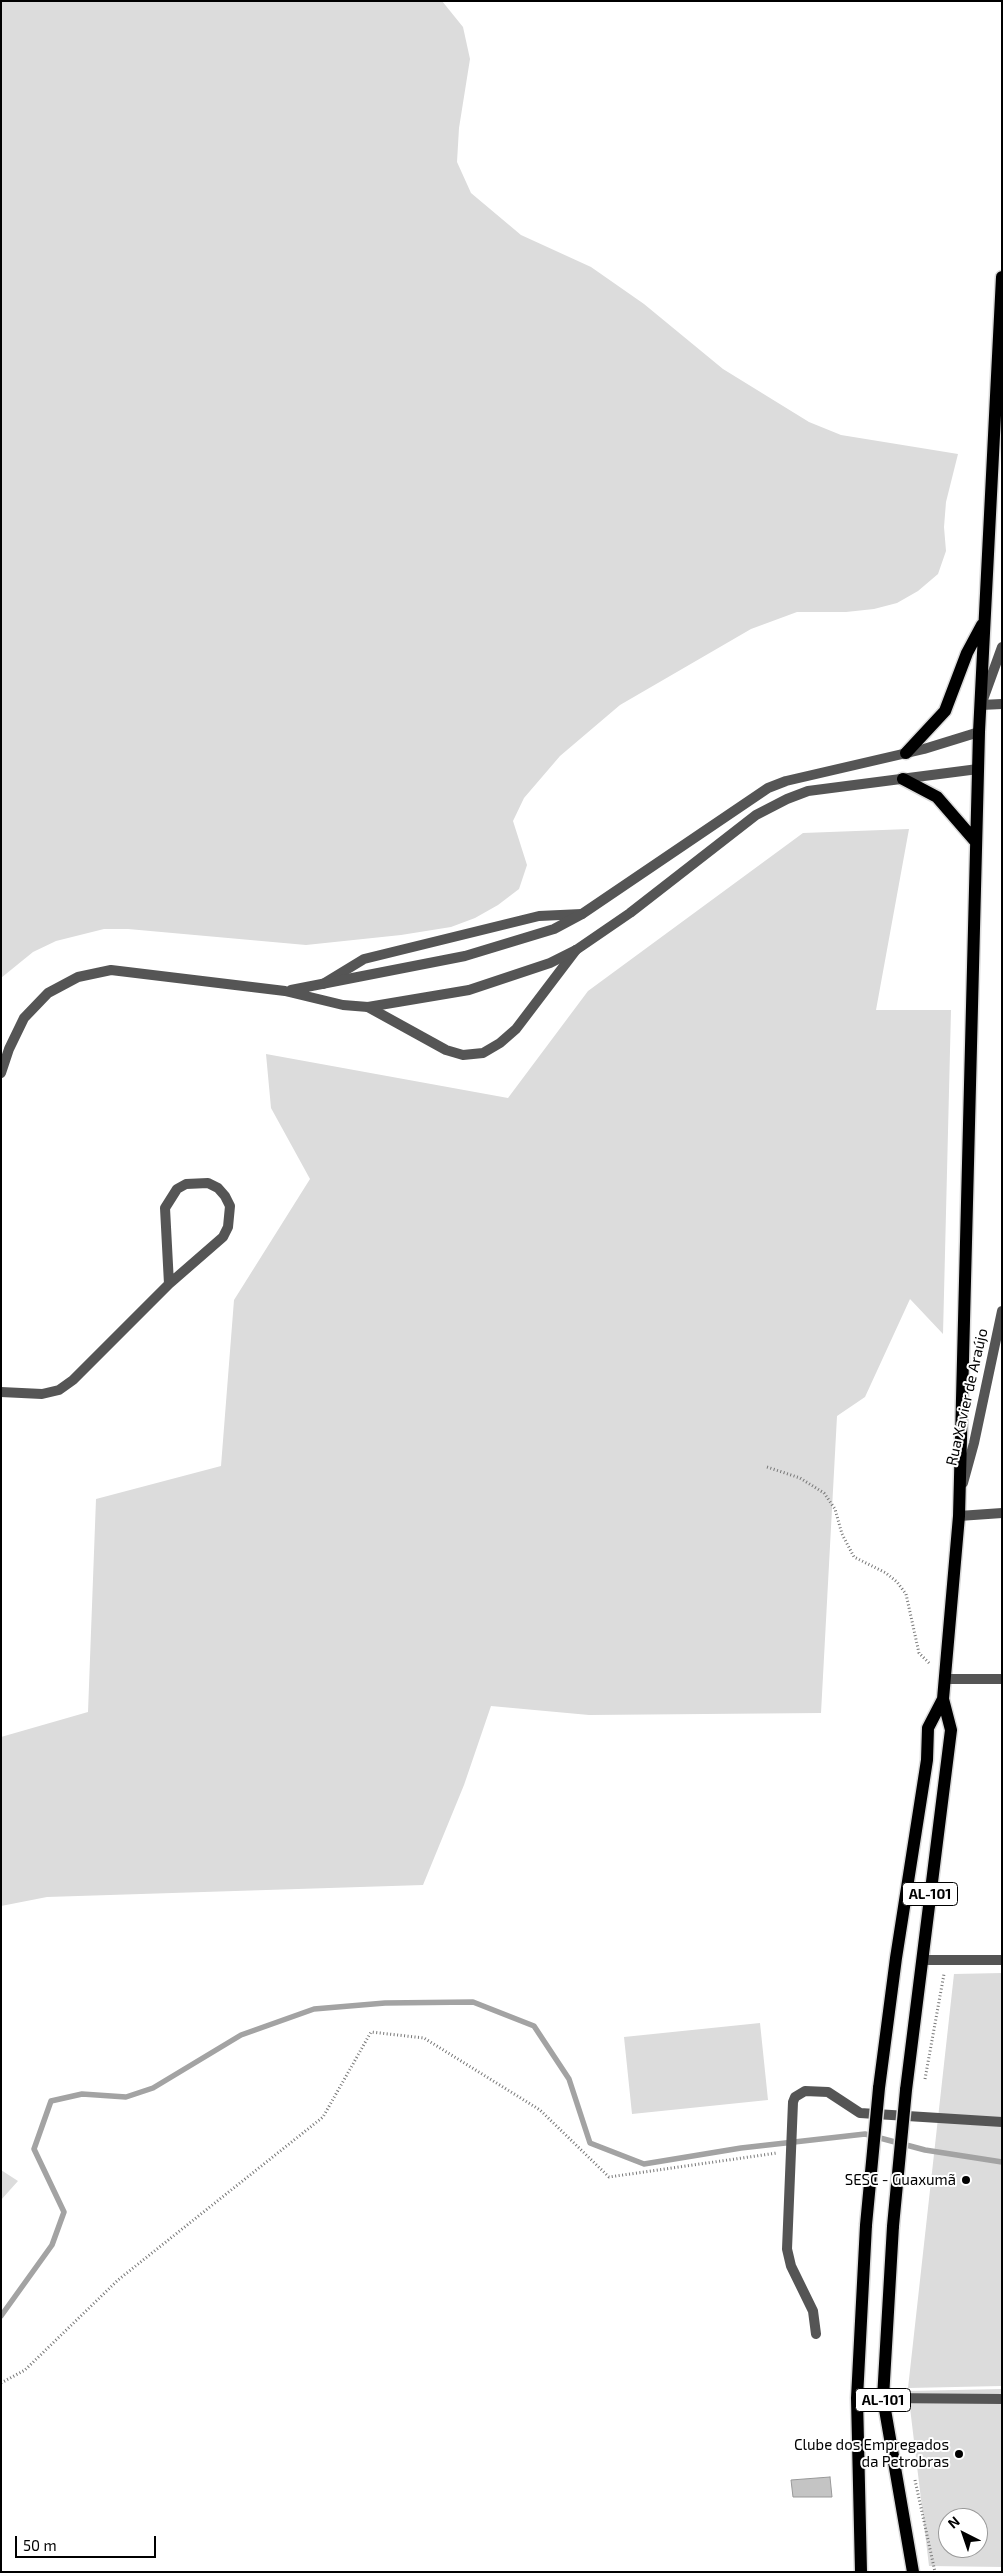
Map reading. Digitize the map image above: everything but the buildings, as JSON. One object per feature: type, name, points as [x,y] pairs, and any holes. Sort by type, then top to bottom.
[{"type":"main road","name":"AL-101","points":[[861,2572],[857,2398],[866,2225],[879,2088],[896,1958],[927,1760],[928,1728],[942,1699],[959,1516],[979,732],[1002,277]]},
{"type":"main road","points":[[906,753],[945,711],[968,653],[985,620]]},
{"type":"main road","points":[[903,779],[937,797],[976,842]]},
{"type":"main road","name":"AL-101","points":[[913,2572],[883,2398],[893,2226],[906,2090],[951,1730],[942,1699]]},
{"type":"street","points":[[1002,647],[981,705],[1002,704]]},
{"type":"street","points":[[285,991],[321,986],[465,956],[554,929],[582,914],[768,788],[786,781],[906,753],[979,732]]},
{"type":"street","points":[[1,1073],[9,1049],[24,1018],[48,993],[78,977],[111,970],[285,991],[343,1005],[368,1007],[469,990],[550,963],[576,950],[630,913],[756,816],[787,799],[808,791],[978,769]]},
{"type":"street","points":[[321,986],[346,968],[364,959],[539,916],[582,914]]},
{"type":"street","points":[[368,1007],[446,1050],[463,1055],[483,1053],[500,1043],[522,1021],[576,950]]},
{"type":"street","points":[[1,1392],[42,1394],[66,1385],[170,1284],[222,1237],[228,1228],[230,1206],[226,1196],[218,1188],[208,1183],[186,1184],[177,1190],[166,1208],[170,1284]]},
{"type":"street","name":"Rua Xavier de Araújo","points":[[960,1490],[974,1443],[1002,1311]]},
{"type":"street","points":[[959,1516],[1002,1513]]},
{"type":"street","points":[[944,1679],[1002,1679]]},
{"type":"street","points":[[922,1960],[1002,1960]]},
{"type":"street","points":[[816,2334],[813,2311],[791,2266],[787,2249],[793,2102],[799,2093],[805,2091],[833,2094],[860,2113],[1002,2122]]},
{"type":"street","points":[[883,2398],[1002,2399]]},
{"type":"path","points":[[767,1467],[800,1478],[824,1493],[835,1509],[849,1551],[864,1563],[886,1573],[897,1582],[906,1594],[919,1653],[944,1679]]},
{"type":"path","points":[[924,2085],[947,1960]]},
{"type":"path","points":[[1,2383],[25,2370],[118,2280],[323,2117],[371,2032],[424,2038],[540,2110],[609,2177],[791,2148]]},
{"type":"path","points":[[914,2474],[935,2572]]},
{"type":"shaded area","points":[[1,1],[442,1],[463,27],[470,59],[459,128],[457,162],[471,193],[521,235],[591,267],[644,304],[723,369],[809,422],[841,435],[958,454],[946,502],[944,527],[946,551],[938,574],[918,591],[897,603],[874,609],[846,612],[797,612],[751,629],[620,705],[560,756],[524,798],[513,821],[527,865],[519,889],[498,905],[475,918],[451,927],[401,935],[306,945],[128,929],[104,929],[56,941],[33,952],[1,978]]},
{"type":"shaded area","points":[[909,829],[876,1010],[951,1010],[943,1334],[910,1299],[865,1397],[837,1416],[821,1713],[589,1715],[491,1706],[464,1785],[423,1885],[47,1897],[1,1906],[1,1737],[88,1712],[96,1499],[221,1466],[234,1300],[310,1179],[271,1108],[266,1054],[508,1098],[588,991],[803,833]]},
{"type":"shaded area","name":"SESC - Guaxumã","points":[[1002,1973],[1002,2386],[908,2388],[954,1974]]},
{"type":"shaded area","points":[[760,2023],[768,2100],[632,2114],[624,2037]]},
{"type":"shaded area","points":[[1,2170],[18,2181],[1,2200]]},
{"type":"shaded area","name":"Clube dos Empregados da Petrobras","points":[[1002,2389],[1002,2567],[929,2566],[908,2391]]},
{"type":"waterway","points":[[1,2316],[52,2245],[64,2212],[34,2149],[51,2101],[82,2094],[126,2097],[153,2088],[241,2035],[314,2009],[385,2003],[473,2002],[534,2026],[569,2079],[590,2143],[644,2164],[741,2148],[865,2134],[925,2150],[1002,2162]]},
{"type":"place","name":"SESC - Guaxumã","points":[[966,2180]]},
{"type":"place","name":"Clube dos Empregados da Petrobras","points":[[959,2454]]}]
